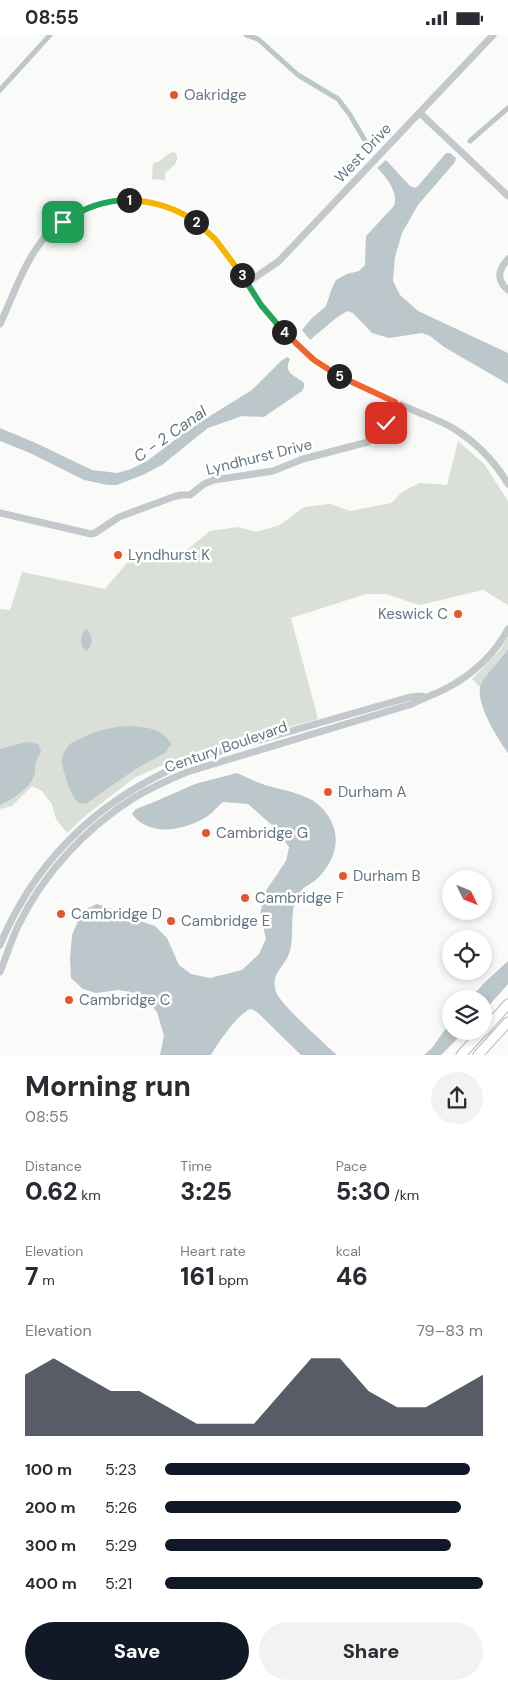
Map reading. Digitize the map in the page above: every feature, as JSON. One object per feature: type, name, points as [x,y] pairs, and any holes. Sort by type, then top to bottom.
[{"type":"main road","points":[[492,1021],[508,1004]]},
{"type":"main road","points":[[479,1055],[508,1022]]},
{"type":"main road","points":[[466,1052],[476,1040]]},
{"type":"street","name":"West Drive","points":[[247,283],[279,261],[493,35]]},
{"type":"street","points":[[420,113],[508,196]]},
{"type":"street","points":[[0,324],[22,273],[47,235],[63,222],[91,207],[113,201],[149,202],[177,211],[189,217],[206,230],[219,245],[274,322],[314,360],[356,385],[442,422],[466,437],[489,457],[508,484]]},
{"type":"street","points":[[506,288],[499,274],[503,264],[508,259]]},
{"type":"street","name":"Lyndhurst Drive","points":[[0,513],[91,534],[95,533],[119,517],[174,497],[190,495],[204,484],[214,480],[272,471],[304,459],[368,442],[381,431],[395,402]]},
{"type":"street","name":"Century Boulevard","points":[[0,972],[17,927],[51,873],[82,839],[132,799],[187,771],[412,704],[453,685],[472,672],[496,647],[508,629]]},
{"type":"street","name":"Century Boulevard","points":[[0,945],[17,909],[54,855],[84,825],[128,792],[152,778],[183,763],[207,755],[410,697],[428,696]]},
{"type":"street","points":[[466,1052],[479,1055]]},
{"type":"shaded area","points":[[174,152],[177,160],[165,173],[165,180],[152,179],[153,163]]},
{"type":"shaded area","points":[[446,153],[450,153],[456,158],[455,162],[418,205],[402,233],[395,257],[393,281],[400,295],[418,311],[508,353],[508,384],[444,347],[430,336],[422,333],[389,338],[372,333],[353,313],[347,311],[310,340],[302,330],[326,306],[336,280],[347,274],[359,271],[365,265],[366,236],[394,206],[395,196],[393,190],[388,180],[377,168],[386,160],[410,186],[415,188]]},
{"type":"shaded area","points":[[287,357],[290,359],[288,364],[289,371],[304,383],[302,391],[264,417],[242,416],[208,428],[162,465],[117,485],[84,480],[30,453],[0,441],[0,428],[92,470],[117,473],[131,469],[147,461],[192,427],[252,390]]},
{"type":"shaded area","points":[[458,441],[485,465],[508,501],[508,605],[483,590],[420,605],[385,594],[366,594],[291,618],[318,719],[179,758],[134,778],[85,816],[67,833],[56,819],[52,804],[42,791],[32,786],[12,806],[0,809],[0,609],[10,610],[22,572],[105,589],[127,563],[152,555],[174,560],[210,531],[238,527],[256,532],[280,525],[304,507],[330,504],[350,511],[391,503],[402,492],[419,483],[447,485]]},
{"type":"shaded area","points":[[86,629],[92,640],[89,649],[86,651],[82,646],[81,640],[82,634]]},
{"type":"shaded area","points":[[508,637],[508,649],[480,687],[472,679],[500,650]]},
{"type":"shaded area","points":[[508,649],[508,753],[488,720],[480,692],[481,684]]},
{"type":"shaded area","points":[[129,726],[153,729],[168,739],[171,744],[165,753],[137,768],[87,803],[82,804],[78,802],[70,788],[62,765],[64,752],[67,747],[75,741],[95,732]]},
{"type":"shaded area","points":[[26,742],[38,744],[41,751],[35,763],[33,778],[21,792],[0,805],[0,749]]},
{"type":"shaded area","points":[[237,773],[262,784],[310,799],[321,807],[333,825],[336,843],[334,852],[325,870],[316,880],[306,886],[296,898],[290,951],[276,975],[275,985],[279,998],[286,1006],[337,1055],[301,1055],[257,1012],[251,1009],[241,1015],[223,1036],[211,1055],[160,1055],[164,1036],[157,1012],[141,994],[119,990],[96,993],[83,989],[71,978],[72,935],[82,911],[97,904],[155,926],[167,938],[179,965],[191,974],[210,978],[242,970],[259,954],[266,939],[260,914],[265,892],[286,861],[289,847],[274,827],[248,804],[223,802],[204,819],[174,829],[147,826],[132,814],[136,809],[195,784]]},
{"type":"shaded area","points":[[508,961],[508,984],[492,1002],[492,990],[478,990],[487,980],[492,980],[492,976]]},
{"type":"shaded area","points":[[442,1034],[442,1040],[456,1040],[441,1055],[424,1055],[432,1048]]},
{"type":"waterway","points":[[0,90],[50,35]]},
{"type":"waterway","points":[[246,35],[258,39],[298,75],[338,99],[370,149]]},
{"type":"waterway","points":[[470,141],[508,108]]},
{"type":"place","name":"Oakridge","points":[[174,95]]},
{"type":"place","name":"Lyndhurst K","points":[[118,555]]},
{"type":"place","name":"Keswick C","points":[[458,614]]},
{"type":"place","name":"Durham A","points":[[328,792]]},
{"type":"place","name":"Cambridge G","points":[[206,833]]},
{"type":"place","name":"Durham B","points":[[343,876]]},
{"type":"place","name":"Cambridge F","points":[[245,898]]},
{"type":"place","name":"Cambridge D","points":[[61,914]]},
{"type":"place","name":"Cambridge E","points":[[171,921]]},
{"type":"place","name":"Cambridge C","points":[[69,1000]]},
{"type":"route","points":[[63,222],[72,215],[102,203],[126,200],[139,200],[162,205],[189,217],[215,239],[261,305],[298,347],[336,374],[395,402],[386,423]]},
{"type":"water label","name":"C - 2 Canal","points":[[170,434]]}]
